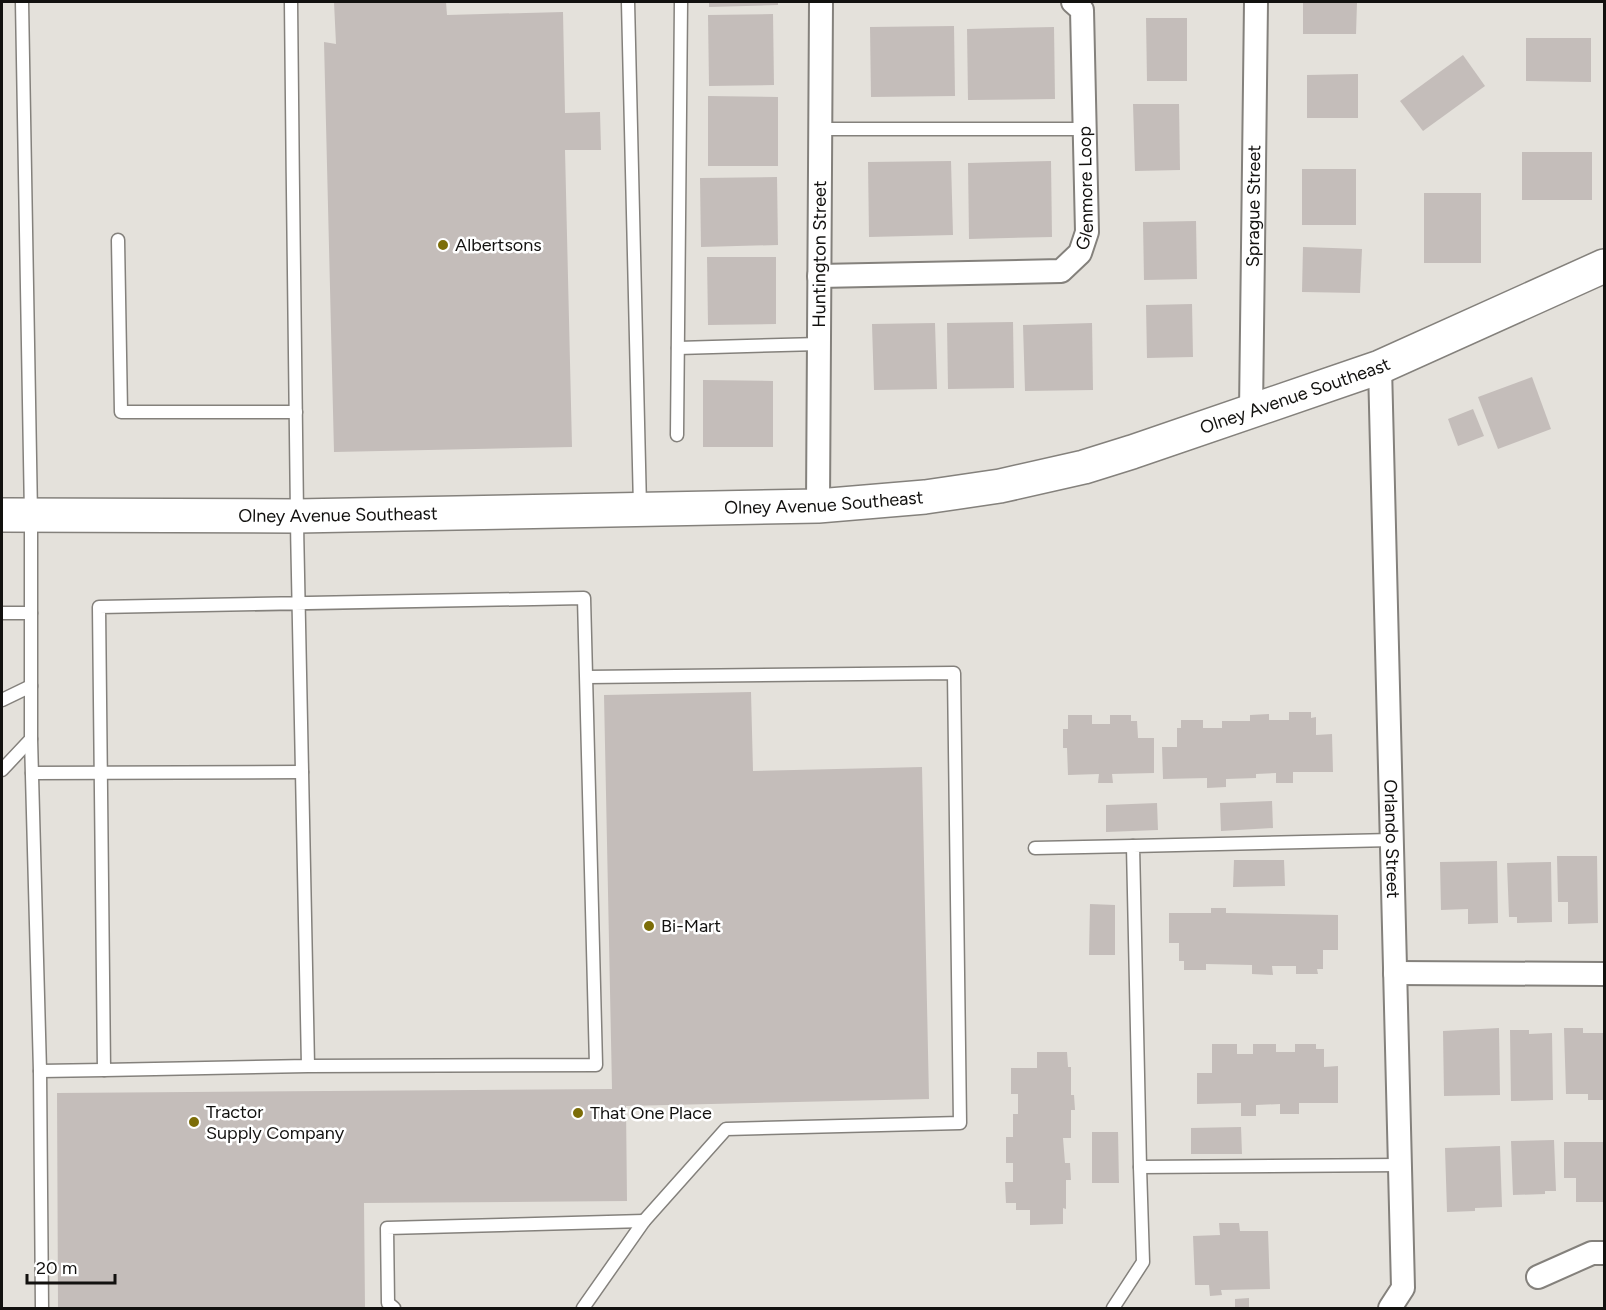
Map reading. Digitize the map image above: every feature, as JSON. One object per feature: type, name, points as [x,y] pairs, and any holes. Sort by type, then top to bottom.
[{"type":"main road","name":"Olney Avenue Southeast","points":[[16,515],[297,516],[818,506],[925,497],[1011,484],[1103,461],[1380,367],[1605,266]]},
{"type":"street","name":"Huntington Street","points":[[818,506],[821,2]]},
{"type":"street","name":"Glenmore Loop","points":[[819,276],[1061,271],[1080,253],[1087,232],[1082,10],[1073,2]]},
{"type":"street","name":"Sprague Street","points":[[1251,412],[1256,2]]},
{"type":"street","name":"Orlando Street","points":[[1380,367],[1403,1288],[1390,1308]]},
{"type":"street","points":[[1395,973],[1605,974]]},
{"type":"street","points":[[1538,1276],[1592,1253],[1605,1253]]},
{"type":"lane","points":[[22,2],[16,515],[31,613],[31,739],[40,1071],[42,1308]]},
{"type":"lane","points":[[291,2],[298,604],[308,1066]]},
{"type":"lane","points":[[628,2],[640,510]]},
{"type":"lane","points":[[677,435],[681,2]]},
{"type":"lane","points":[[820,129],[1084,129]]},
{"type":"lane","points":[[118,240],[121,412],[296,412]]},
{"type":"lane","points":[[678,348],[819,344]]},
{"type":"lane","points":[[40,1071],[105,1070],[308,1066],[596,1065],[584,598],[99,607],[105,1070]]},
{"type":"lane","points":[[2,613],[31,613]]},
{"type":"lane","points":[[583,1308],[644,1221],[726,1129],[960,1123],[954,674],[586,677]]},
{"type":"lane","points":[[2,700],[31,686]]},
{"type":"lane","points":[[2,770],[31,739]]},
{"type":"lane","points":[[32,773],[302,772]]},
{"type":"lane","points":[[1035,848],[1392,840]]},
{"type":"lane","points":[[1113,1308],[1143,1262],[1133,846]]},
{"type":"lane","points":[[1140,1167],[1400,1166]]},
{"type":"lane","points":[[390,1306],[387,1228],[644,1221]]},
{"type":"building","points":[[334,2],[446,2],[447,15],[563,12],[565,113],[600,112],[601,150],[565,150],[572,447],[334,452],[324,42],[336,44]]},
{"type":"building","points":[[709,2],[778,2],[778,5],[709,7]]},
{"type":"building","points":[[1303,2],[1357,2],[1356,34],[1303,34]]},
{"type":"building","points":[[773,14],[774,85],[709,86],[708,15]]},
{"type":"building","points":[[1146,18],[1187,18],[1187,81],[1147,81]]},
{"type":"building","points":[[954,26],[955,96],[871,97],[870,27]]},
{"type":"building","points":[[1054,27],[1055,99],[968,100],[967,29]]},
{"type":"building","points":[[1526,38],[1591,38],[1591,82],[1526,81]]},
{"type":"building","points":[[1463,55],[1485,86],[1423,131],[1400,101]]},
{"type":"building","points":[[1358,74],[1358,118],[1307,118],[1307,75]]},
{"type":"building","points":[[708,96],[778,97],[778,166],[708,166]]},
{"type":"building","points":[[1133,104],[1179,104],[1180,170],[1135,171]]},
{"type":"building","points":[[1522,152],[1592,152],[1592,200],[1522,200]]},
{"type":"building","points":[[951,161],[953,235],[869,237],[868,162]]},
{"type":"building","points":[[1051,161],[1052,237],[969,239],[968,163]]},
{"type":"building","points":[[1302,169],[1356,169],[1356,225],[1302,225]]},
{"type":"building","points":[[777,177],[778,245],[701,247],[700,178]]},
{"type":"building","points":[[1424,193],[1481,193],[1481,263],[1424,263]]},
{"type":"building","points":[[1196,221],[1197,279],[1144,280],[1143,222]]},
{"type":"building","points":[[1303,247],[1362,249],[1360,293],[1302,292]]},
{"type":"building","points":[[707,257],[776,257],[776,324],[708,325]]},
{"type":"building","points":[[1192,304],[1193,357],[1147,358],[1146,305]]},
{"type":"building","points":[[1013,322],[1014,388],[948,389],[947,323]]},
{"type":"building","points":[[935,323],[937,389],[874,390],[872,324]]},
{"type":"building","points":[[1092,323],[1093,390],[1025,391],[1023,325]]},
{"type":"building","points":[[1532,377],[1551,429],[1498,449],[1478,397]]},
{"type":"building","points":[[703,380],[773,381],[773,447],[703,447]]},
{"type":"building","points":[[1473,409],[1484,436],[1458,446],[1448,419]]},
{"type":"building","points":[[751,692],[753,771],[922,767],[929,1099],[626,1106],[627,1201],[364,1203],[365,1308],[58,1308],[57,1093],[612,1089],[604,695]]},
{"type":"building","points":[[1289,712],[1311,712],[1311,718],[1316,717],[1316,735],[1332,734],[1333,772],[1293,772],[1293,783],[1276,783],[1276,773],[1256,774],[1256,778],[1226,779],[1226,787],[1207,788],[1207,778],[1163,779],[1162,747],[1177,747],[1177,728],[1181,728],[1181,720],[1203,720],[1203,728],[1222,728],[1222,721],[1250,721],[1250,715],[1269,714],[1269,720],[1289,720]]},
{"type":"building","points":[[1068,715],[1092,715],[1092,724],[1110,724],[1110,715],[1131,715],[1131,721],[1137,721],[1138,738],[1154,738],[1154,773],[1112,774],[1113,783],[1098,783],[1099,774],[1068,775],[1067,748],[1063,748],[1063,729],[1068,729]]},
{"type":"building","points":[[1272,801],[1273,828],[1221,831],[1220,803]]},
{"type":"building","points":[[1157,803],[1158,830],[1106,832],[1106,805]]},
{"type":"building","points":[[1557,856],[1597,856],[1598,923],[1568,924],[1568,902],[1558,902]]},
{"type":"building","points":[[1234,860],[1284,860],[1285,886],[1233,887]]},
{"type":"building","points":[[1497,861],[1498,923],[1468,924],[1468,909],[1441,910],[1440,862]]},
{"type":"building","points":[[1551,862],[1552,922],[1517,923],[1517,917],[1509,917],[1507,863]]},
{"type":"building","points":[[1090,904],[1115,905],[1115,955],[1089,955]]},
{"type":"building","points":[[1211,908],[1226,908],[1226,913],[1338,915],[1338,950],[1323,950],[1323,969],[1317,969],[1318,974],[1296,974],[1296,966],[1272,966],[1273,975],[1252,974],[1252,965],[1206,964],[1206,970],[1184,970],[1184,961],[1179,961],[1179,943],[1169,943],[1169,913],[1211,913]]},
{"type":"building","points":[[1499,1028],[1500,1095],[1444,1096],[1443,1031]]},
{"type":"building","points":[[1564,1028],[1583,1028],[1583,1033],[1604,1033],[1604,1100],[1588,1100],[1588,1094],[1566,1094]]},
{"type":"building","points":[[1510,1030],[1529,1030],[1529,1034],[1552,1033],[1553,1100],[1511,1101]]},
{"type":"building","points":[[1212,1044],[1237,1044],[1237,1054],[1253,1054],[1253,1044],[1276,1044],[1276,1052],[1295,1052],[1295,1044],[1316,1044],[1316,1049],[1324,1049],[1324,1067],[1338,1066],[1338,1103],[1299,1103],[1299,1114],[1280,1114],[1280,1104],[1256,1105],[1256,1116],[1241,1116],[1241,1103],[1197,1104],[1197,1073],[1212,1073]]},
{"type":"building","points":[[1037,1052],[1067,1052],[1068,1067],[1071,1067],[1071,1095],[1074,1095],[1075,1110],[1071,1110],[1071,1138],[1063,1138],[1065,1163],[1070,1163],[1071,1180],[1066,1180],[1066,1209],[1063,1208],[1063,1224],[1030,1225],[1030,1210],[1016,1210],[1016,1203],[1006,1203],[1005,1182],[1013,1182],[1013,1163],[1006,1163],[1006,1137],[1013,1137],[1013,1114],[1018,1114],[1018,1094],[1011,1094],[1011,1068],[1037,1068]]},
{"type":"building","points":[[1241,1127],[1242,1154],[1191,1154],[1191,1128]]},
{"type":"building","points":[[1092,1132],[1118,1132],[1119,1183],[1092,1183]]},
{"type":"building","points":[[1554,1140],[1556,1191],[1545,1191],[1545,1194],[1513,1195],[1511,1141]]},
{"type":"building","points":[[1564,1142],[1604,1142],[1604,1202],[1576,1202],[1576,1178],[1564,1178]]},
{"type":"building","points":[[1500,1146],[1502,1207],[1447,1212],[1445,1148]]},
{"type":"building","points":[[1219,1223],[1239,1223],[1240,1231],[1268,1231],[1270,1289],[1221,1290],[1222,1295],[1210,1296],[1209,1285],[1195,1285],[1193,1236],[1220,1235]]},
{"type":"building","points":[[1249,1298],[1249,1308],[1235,1308],[1235,1299]]},
{"type":"place","name":"Albertsons","points":[[443,245]]},
{"type":"place","name":"Bi-Mart","points":[[649,926]]},
{"type":"place","name":"That One Place","points":[[578,1113]]},
{"type":"place","name":"Tractor Supply Company","points":[[194,1122]]}]
